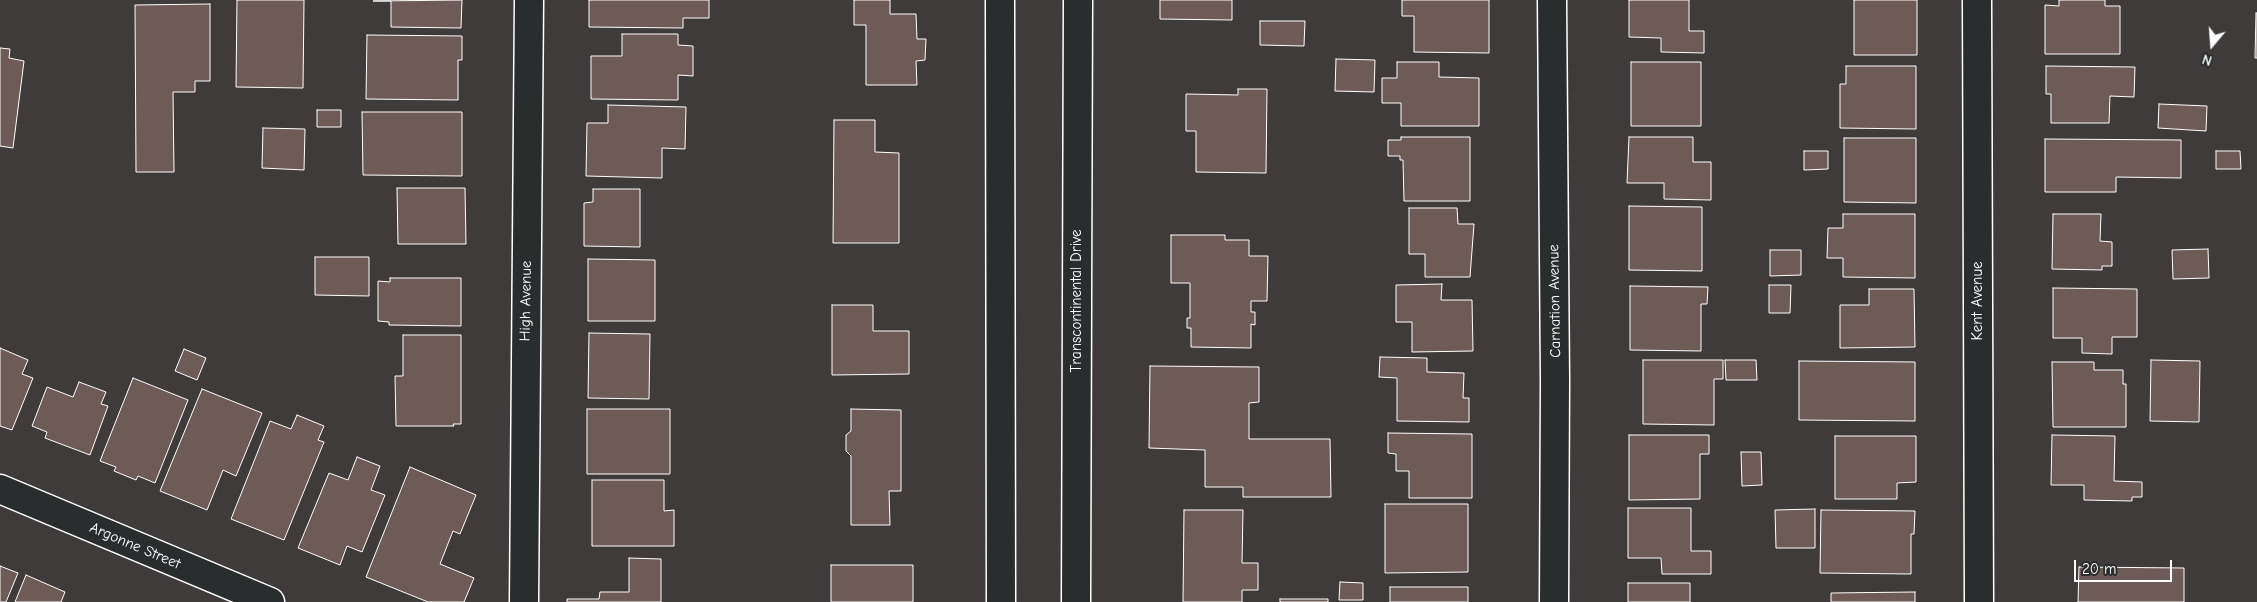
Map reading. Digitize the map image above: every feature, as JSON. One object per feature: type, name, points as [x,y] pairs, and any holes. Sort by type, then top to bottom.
[{"type":"street","name":"High Avenue","points":[[524,602],[529,0]]},
{"type":"street","points":[[1000,0],[1002,602]]},
{"type":"street","name":"Transcontinental Drive","points":[[1076,602],[1078,0]]},
{"type":"street","name":"Carnation Avenue","points":[[1552,0],[1555,370],[1554,602]]},
{"type":"street","name":"Kent Avenue","points":[[1977,0],[1979,602]]},
{"type":"street","name":"Argonne Street","points":[[0,489],[270,602]]},
{"type":"building","points":[[237,0],[304,0],[303,88],[236,87]]},
{"type":"building","points":[[462,0],[461,28],[391,27],[391,1],[373,1]]},
{"type":"building","points":[[589,0],[709,0],[709,18],[683,18],[683,28],[589,27]]},
{"type":"building","points":[[854,0],[890,0],[890,14],[916,14],[917,39],[926,39],[925,60],[916,61],[917,85],[866,85],[866,25],[854,25]]},
{"type":"building","points":[[1160,0],[1232,0],[1232,20],[1160,19]]},
{"type":"building","points":[[1402,0],[1489,0],[1489,53],[1414,52],[1414,16],[1402,16]]},
{"type":"building","points":[[1629,0],[1689,0],[1689,31],[1704,31],[1704,53],[1661,52],[1661,38],[1629,37]]},
{"type":"building","points":[[1854,0],[1917,0],[1917,55],[1854,55]]},
{"type":"building","points":[[2059,0],[2105,0],[2105,6],[2120,6],[2120,54],[2045,54],[2045,5],[2059,6]]},
{"type":"building","points":[[210,4],[210,81],[195,81],[195,92],[173,92],[174,172],[136,172],[135,5]]},
{"type":"building","points":[[2256,13],[2257,58],[2255,58]]},
{"type":"building","points":[[1260,21],[1305,21],[1304,46],[1260,45]]},
{"type":"building","points":[[622,34],[678,34],[678,45],[693,46],[693,76],[678,75],[678,100],[591,99],[591,56],[622,56]]},
{"type":"building","points":[[367,35],[462,36],[462,60],[458,60],[458,100],[366,99]]},
{"type":"building","points":[[0,48],[10,49],[9,58],[24,61],[13,148],[0,146]]},
{"type":"building","points":[[1336,59],[1375,60],[1374,92],[1335,91]]},
{"type":"building","points":[[1397,62],[1439,62],[1439,77],[1479,78],[1479,126],[1401,126],[1401,103],[1382,103],[1382,78],[1397,78]]},
{"type":"building","points":[[1631,62],[1701,62],[1701,126],[1631,126]]},
{"type":"building","points":[[1846,66],[1916,66],[1916,129],[1840,128],[1840,84],[1846,84]]},
{"type":"building","points":[[2046,66],[2135,67],[2134,97],[2110,96],[2109,123],[2051,123],[2051,94],[2046,94]]},
{"type":"building","points":[[1238,89],[1267,89],[1266,173],[1196,172],[1196,131],[1186,131],[1186,94],[1238,95]]},
{"type":"building","points":[[2159,104],[2207,106],[2206,131],[2158,128]]},
{"type":"building","points":[[608,105],[686,107],[685,149],[662,148],[662,178],[586,176],[587,123],[608,123]]},
{"type":"building","points":[[317,110],[341,110],[341,127],[317,127]]},
{"type":"building","points":[[362,112],[462,112],[462,176],[363,175]]},
{"type":"building","points":[[834,120],[875,120],[875,152],[899,153],[899,243],[833,243]]},
{"type":"building","points":[[263,128],[305,129],[304,170],[262,168]]},
{"type":"building","points":[[1401,137],[1470,137],[1470,201],[1404,201],[1403,160],[1400,160],[1400,156],[1388,156],[1388,140],[1401,140]]},
{"type":"building","points":[[1629,137],[1693,137],[1693,162],[1711,162],[1711,200],[1664,199],[1664,183],[1627,183]]},
{"type":"building","points":[[1844,138],[1916,138],[1916,203],[1844,202]]},
{"type":"building","points":[[2045,139],[2181,140],[2181,178],[2116,177],[2116,192],[2045,192]]},
{"type":"building","points":[[1804,151],[1828,151],[1828,169],[1804,170]]},
{"type":"building","points":[[2216,151],[2240,151],[2241,169],[2216,169]]},
{"type":"building","points":[[397,188],[465,188],[466,244],[398,244]]},
{"type":"building","points":[[593,189],[640,189],[640,247],[584,246],[584,203],[593,202]]},
{"type":"building","points":[[1629,206],[1702,207],[1702,271],[1629,270]]},
{"type":"building","points":[[1409,208],[1457,208],[1458,224],[1474,224],[1470,277],[1425,277],[1425,254],[1409,254]]},
{"type":"building","points":[[1843,214],[1915,214],[1915,278],[1843,277],[1843,258],[1827,258],[1828,228],[1843,228]]},
{"type":"building","points":[[2053,214],[2101,214],[2100,241],[2112,242],[2112,266],[2102,266],[2102,270],[2052,269]]},
{"type":"building","points":[[1171,235],[1225,235],[1225,240],[1249,240],[1249,256],[1268,256],[1267,301],[1251,301],[1251,312],[1255,312],[1255,325],[1251,324],[1251,348],[1191,347],[1191,328],[1187,328],[1187,318],[1190,318],[1190,283],[1171,283]]},
{"type":"building","points":[[2208,249],[2209,278],[2173,279],[2172,250]]},
{"type":"building","points":[[1770,250],[1801,250],[1801,275],[1770,276]]},
{"type":"building","points":[[315,257],[369,257],[369,296],[315,295]]},
{"type":"building","points":[[588,259],[655,260],[655,321],[588,321]]},
{"type":"building","points":[[390,278],[461,278],[461,326],[389,325],[389,322],[378,321],[378,281],[390,282]]},
{"type":"building","points":[[1442,284],[1441,300],[1472,300],[1473,351],[1412,352],[1412,322],[1396,322],[1396,285]]},
{"type":"building","points":[[1769,285],[1791,285],[1790,313],[1769,313]]},
{"type":"building","points":[[1630,286],[1708,287],[1707,304],[1701,304],[1701,351],[1630,350]]},
{"type":"building","points":[[2053,288],[2137,289],[2137,337],[2112,337],[2112,354],[2082,353],[2082,338],[2053,338]]},
{"type":"building","points":[[1869,289],[1914,289],[1915,347],[1840,348],[1840,305],[1869,305]]},
{"type":"building","points":[[832,305],[873,305],[873,331],[909,331],[909,374],[832,375]]},
{"type":"building","points":[[589,333],[650,334],[649,399],[588,398]]},
{"type":"building","points":[[403,335],[461,335],[461,424],[453,424],[454,426],[396,426],[395,376],[403,376]]},
{"type":"building","points":[[0,348],[28,360],[22,374],[33,378],[12,430],[0,426]]},
{"type":"building","points":[[184,349],[206,358],[197,380],[175,371]]},
{"type":"building","points":[[1380,357],[1427,358],[1427,372],[1464,373],[1463,398],[1469,398],[1469,422],[1397,421],[1397,378],[1379,377]]},
{"type":"building","points":[[1643,360],[1723,360],[1723,379],[1714,379],[1714,425],[1643,424]]},
{"type":"building","points":[[1725,360],[1756,360],[1757,380],[1726,380]]},
{"type":"building","points":[[2151,360],[2200,361],[2199,422],[2150,421]]},
{"type":"building","points":[[1799,361],[1915,362],[1915,421],[1799,420]]},
{"type":"building","points":[[2052,362],[2094,362],[2094,370],[2123,370],[2123,384],[2126,384],[2126,427],[2053,427]]},
{"type":"building","points":[[1150,366],[1259,367],[1259,402],[1249,403],[1249,439],[1330,439],[1331,497],[1243,497],[1243,487],[1205,487],[1205,450],[1149,448]]},
{"type":"building","points":[[133,378],[188,400],[155,483],[138,476],[136,480],[114,471],[116,467],[100,461]]},
{"type":"building","points":[[79,382],[106,392],[101,404],[108,406],[90,455],[45,438],[47,432],[32,426],[47,387],[73,397]]},
{"type":"building","points":[[202,389],[262,413],[236,476],[223,470],[207,510],[160,491]]},
{"type":"building","points":[[587,409],[670,409],[670,474],[587,474]]},
{"type":"building","points":[[851,409],[901,410],[901,491],[889,491],[890,525],[851,525],[851,456],[846,451],[846,435],[851,431]]},
{"type":"building","points":[[297,415],[324,426],[318,440],[324,442],[284,540],[231,519],[270,421],[291,429]]},
{"type":"building","points":[[1388,433],[1472,434],[1472,498],[1409,498],[1409,471],[1396,471],[1396,454],[1388,453]]},
{"type":"building","points":[[1629,435],[1709,435],[1709,454],[1700,454],[1700,499],[1629,500]]},
{"type":"building","points":[[2052,435],[2115,436],[2114,481],[2142,482],[2142,497],[2132,497],[2132,501],[2084,500],[2084,485],[2051,485]]},
{"type":"building","points":[[1835,436],[1916,436],[1916,482],[1897,483],[1897,499],[1835,499]]},
{"type":"building","points":[[1741,452],[1761,452],[1762,485],[1742,486]]},
{"type":"building","points":[[357,457],[380,466],[371,490],[385,495],[362,552],[347,546],[340,565],[298,548],[329,473],[348,480]]},
{"type":"building","points":[[410,467],[476,495],[460,534],[453,531],[440,564],[474,578],[464,602],[428,602],[366,577]]},
{"type":"building","points":[[592,480],[664,480],[664,511],[674,510],[674,546],[592,546]]},
{"type":"building","points":[[1385,504],[1468,504],[1468,572],[1385,573]]},
{"type":"building","points":[[1628,508],[1691,508],[1691,551],[1711,551],[1711,574],[1662,574],[1661,558],[1628,558]]},
{"type":"building","points":[[1815,509],[1815,548],[1776,548],[1775,510]]},
{"type":"building","points":[[1184,510],[1243,510],[1242,563],[1258,563],[1258,590],[1242,590],[1242,602],[1183,602]]},
{"type":"building","points":[[1821,510],[1915,511],[1914,534],[1911,534],[1911,574],[1820,573]]},
{"type":"building","points":[[629,558],[661,559],[661,602],[567,602],[567,599],[599,599],[600,592],[629,592]]},
{"type":"building","points":[[831,565],[913,565],[913,602],[831,602]]},
{"type":"building","points":[[0,566],[18,573],[6,602],[0,602]]},
{"type":"building","points":[[2079,567],[2184,568],[2184,602],[2078,602]]},
{"type":"building","points":[[26,575],[65,592],[61,602],[15,602]]},
{"type":"building","points":[[1340,582],[1363,583],[1363,600],[1339,600]]},
{"type":"building","points":[[1628,583],[1690,583],[1690,602],[1628,602]]},
{"type":"building","points":[[1390,587],[1468,587],[1468,602],[1390,602]]},
{"type":"building","points":[[1915,592],[1915,602],[1831,602],[1831,593]]},
{"type":"building","points":[[1280,599],[1328,599],[1328,602],[1280,602]]}]
